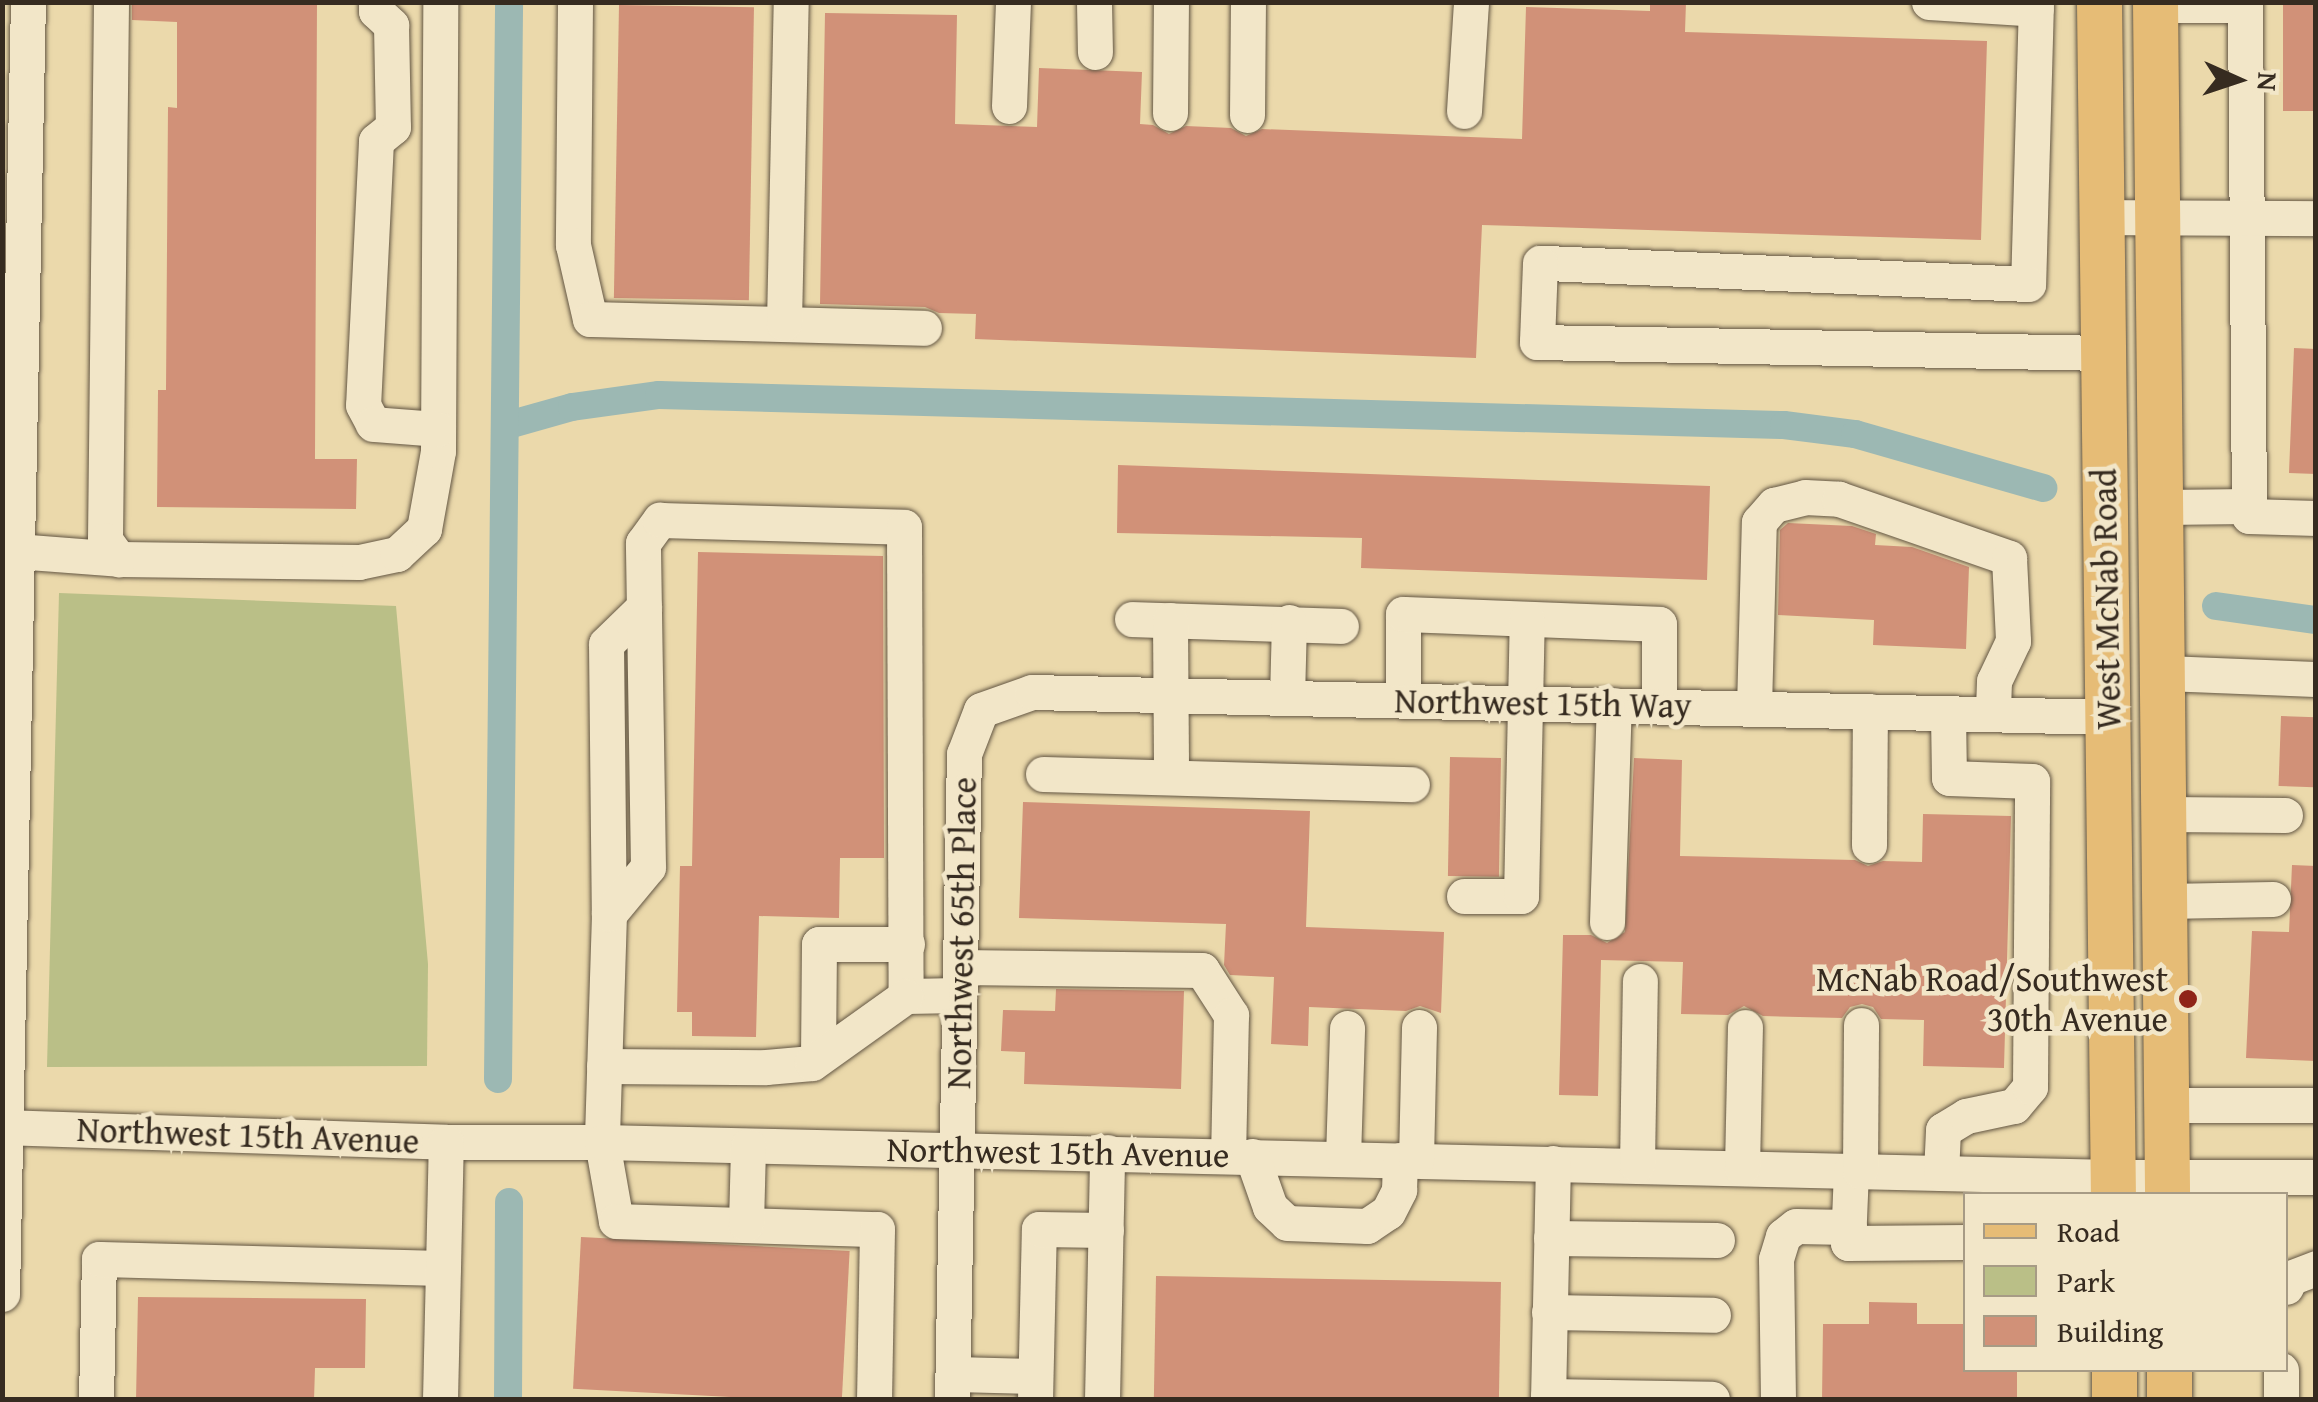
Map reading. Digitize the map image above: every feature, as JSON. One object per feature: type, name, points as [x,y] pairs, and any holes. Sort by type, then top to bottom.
[{"type":"main road","name":"West McNab Road","points":[[2099,2],[2113,1186]]},
{"type":"main road","name":"West McNab Road","points":[[2156,4],[2167,1185]]},
{"type":"main road","points":[[2114,1372],[2114,1400]]},
{"type":"main road","points":[[2168,1372],[2169,1400]]},
{"type":"street","points":[[2,1294],[7,706],[16,551],[12,280],[28,2]]},
{"type":"street","points":[[111,2],[105,540],[119,559]]},
{"type":"street","points":[[376,2],[376,12],[391,25],[393,127],[376,141],[364,405],[372,424],[438,429]]},
{"type":"street","points":[[16,551],[119,559],[359,562],[397,554],[424,530],[438,429],[440,2]]},
{"type":"street","points":[[575,2],[573,246],[590,319],[924,328]]},
{"type":"street","points":[[784,323],[791,2]]},
{"type":"street","points":[[1009,106],[1012,2]]},
{"type":"street","points":[[1094,2],[1094,52]]},
{"type":"street","points":[[1170,113],[1171,2]]},
{"type":"street","points":[[1247,115],[1248,2]]},
{"type":"street","points":[[1464,111],[1470,2]]},
{"type":"street","points":[[1929,2],[2036,6],[2028,284],[1540,263],[1536,342],[2103,353]]},
{"type":"street","points":[[2156,4],[2245,4],[2249,516],[2316,518]]},
{"type":"street","points":[[2101,217],[2316,218]]},
{"type":"street","points":[[1754,708],[1759,522],[1774,505],[1805,497],[1840,500],[2009,558],[2013,641],[1994,681],[1993,714]]},
{"type":"street","points":[[2162,507],[2249,506]]},
{"type":"street","points":[[874,1400],[877,1229],[616,1221],[602,1142],[609,914],[606,644],[644,606],[643,543],[660,520],[904,527],[906,996]]},
{"type":"street","points":[[1403,700],[1403,614],[1659,624],[1659,706]]},
{"type":"street","points":[[1132,619],[1341,626]]},
{"type":"street","points":[[1464,896],[1521,896],[1527,619]]},
{"type":"street","points":[[1170,620],[1171,777]]},
{"type":"street","points":[[1287,698],[1289,622]]},
{"type":"street","points":[[2164,673],[2316,679]]},
{"type":"street","name":"Northwest 15th Way","points":[[981,710],[1032,692],[2107,716]]},
{"type":"street","points":[[1607,922],[1614,705]]},
{"type":"street","name":"Northwest 65th Place","points":[[952,1387],[964,754],[981,710]]},
{"type":"street","points":[[1869,844],[1870,711]]},
{"type":"street","points":[[1942,1173],[1943,1130],[1966,1116],[2014,1106],[2030,1088],[2032,781],[1948,778],[1948,713]]},
{"type":"street","points":[[1043,774],[1412,784]]},
{"type":"street","points":[[2165,814],[2284,814]]},
{"type":"street","points":[[2165,901],[2273,900]]},
{"type":"street","points":[[818,1058],[819,944],[906,944]]},
{"type":"street","points":[[604,1066],[766,1068],[812,1063],[906,996],[959,981],[1202,970],[1232,1016],[1240,1156],[1270,1207],[1287,1224],[1366,1226],[1388,1212],[1408,1160],[1419,1027]]},
{"type":"street","points":[[1637,1165],[1640,982]]},
{"type":"street","points":[[1862,1026],[1848,1242],[1963,1242]]},
{"type":"street","points":[[1742,1168],[1745,1027]]},
{"type":"street","points":[[1343,1158],[1347,1028]]},
{"type":"street","points":[[2166,1105],[2316,1105]]},
{"type":"street","name":"Northwest 15th Avenue","points":[[4,1126],[446,1142],[1107,1152],[1942,1173],[2113,1186],[2316,1178]]},
{"type":"street","points":[[438,1399],[446,1142]]},
{"type":"street","points":[[746,1224],[748,1146]]},
{"type":"street","points":[[1102,1400],[1107,1152]]},
{"type":"street","points":[[1553,1163],[1548,1398],[1712,1399]]},
{"type":"street","points":[[1778,1400],[1776,1259],[1783,1236],[1796,1226],[1849,1227]]},
{"type":"street","points":[[952,1387],[1035,1388],[1040,1230],[1106,1230]]},
{"type":"street","points":[[1551,1238],[1717,1240]]},
{"type":"street","points":[[96,1400],[99,1259],[443,1268]]},
{"type":"street","points":[[2288,1282],[2290,1278],[2316,1268]]},
{"type":"street","points":[[1549,1312],[1713,1314]]},
{"type":"street","points":[[2280,1400],[2282,1372]]},
{"type":"green space","points":[[59,593],[396,606],[428,964],[427,1066],[47,1067]]},
{"type":"building","points":[[132,2],[317,2],[315,459],[357,459],[356,509],[157,507],[158,390],[166,390],[168,107],[177,108],[177,22],[132,20]]},
{"type":"building","points":[[1650,2],[1686,2],[1685,32],[1987,41],[1981,240],[1482,225],[1476,358],[975,339],[976,314],[939,313],[925,307],[820,304],[825,13],[957,15],[955,124],[1037,127],[1039,68],[1142,72],[1140,124],[1153,125],[1169,134],[1186,126],[1231,128],[1246,136],[1262,129],[1522,139],[1526,7],[1650,11]]},
{"type":"building","points":[[2283,2],[2316,2],[2316,111],[2283,111]]},
{"type":"building","points":[[619,5],[754,7],[749,300],[614,298]]},
{"type":"building","points":[[2294,348],[2316,349],[2316,474],[2289,473]]},
{"type":"building","points":[[1118,465],[1710,486],[1707,580],[1361,568],[1362,538],[1117,533]]},
{"type":"building","points":[[1788,523],[1852,526],[1876,534],[1875,545],[1912,547],[1969,567],[1966,649],[1873,645],[1874,620],[1778,615],[1780,530]]},
{"type":"building","points":[[698,552],[883,556],[884,858],[840,858],[839,918],[759,916],[756,1037],[692,1036],[692,1012],[677,1012],[680,866],[692,866]]},
{"type":"building","points":[[2281,716],[2316,717],[2314,787],[2279,786]]},
{"type":"building","points":[[1450,757],[1501,758],[1499,877],[1448,876]]},
{"type":"building","points":[[1634,758],[1682,760],[1680,856],[1855,860],[1868,866],[1883,861],[1922,862],[1923,814],[2011,816],[2004,1068],[1923,1066],[1924,1020],[1881,1019],[1873,1007],[1862,1004],[1850,1007],[1842,1018],[1763,1016],[1744,1006],[1728,1015],[1681,1014],[1683,962],[1601,960],[1598,1096],[1559,1095],[1563,935],[1591,935],[1607,943],[1625,932]]},
{"type":"building","points":[[1023,802],[1310,811],[1306,927],[1444,932],[1441,1013],[1420,1006],[1406,1011],[1309,1007],[1308,1046],[1271,1044],[1274,977],[1230,975],[1224,965],[1226,924],[1019,918]]},
{"type":"building","points":[[2292,865],[2316,866],[2316,1061],[2246,1058],[2252,931],[2289,932]]},
{"type":"building","points":[[1056,989],[1184,991],[1181,1089],[1024,1084],[1025,1052],[1001,1051],[1003,1010],[1055,1011]]},
{"type":"building","points":[[581,1237],[850,1251],[842,1400],[573,1389]]},
{"type":"building","points":[[1156,1276],[1501,1282],[1499,1400],[1154,1400]]},
{"type":"building","points":[[138,1297],[366,1299],[365,1368],[315,1368],[314,1400],[136,1400]]},
{"type":"building","points":[[1869,1302],[1917,1303],[1917,1324],[1963,1324],[1963,1372],[2017,1372],[2017,1400],[1822,1400],[1823,1324],[1869,1324]]},
{"type":"waterway","points":[[498,1079],[509,2]]},
{"type":"waterway","points":[[508,425],[572,407],[659,395],[1784,425],[1855,434],[2043,488]]},
{"type":"waterway","points":[[2216,606],[2316,620]]},
{"type":"waterway","points":[[508,1400],[509,1202]]},
{"type":"place","name":"McNab Road/Southwest 30th Avenue","points":[[2188,999]]}]
